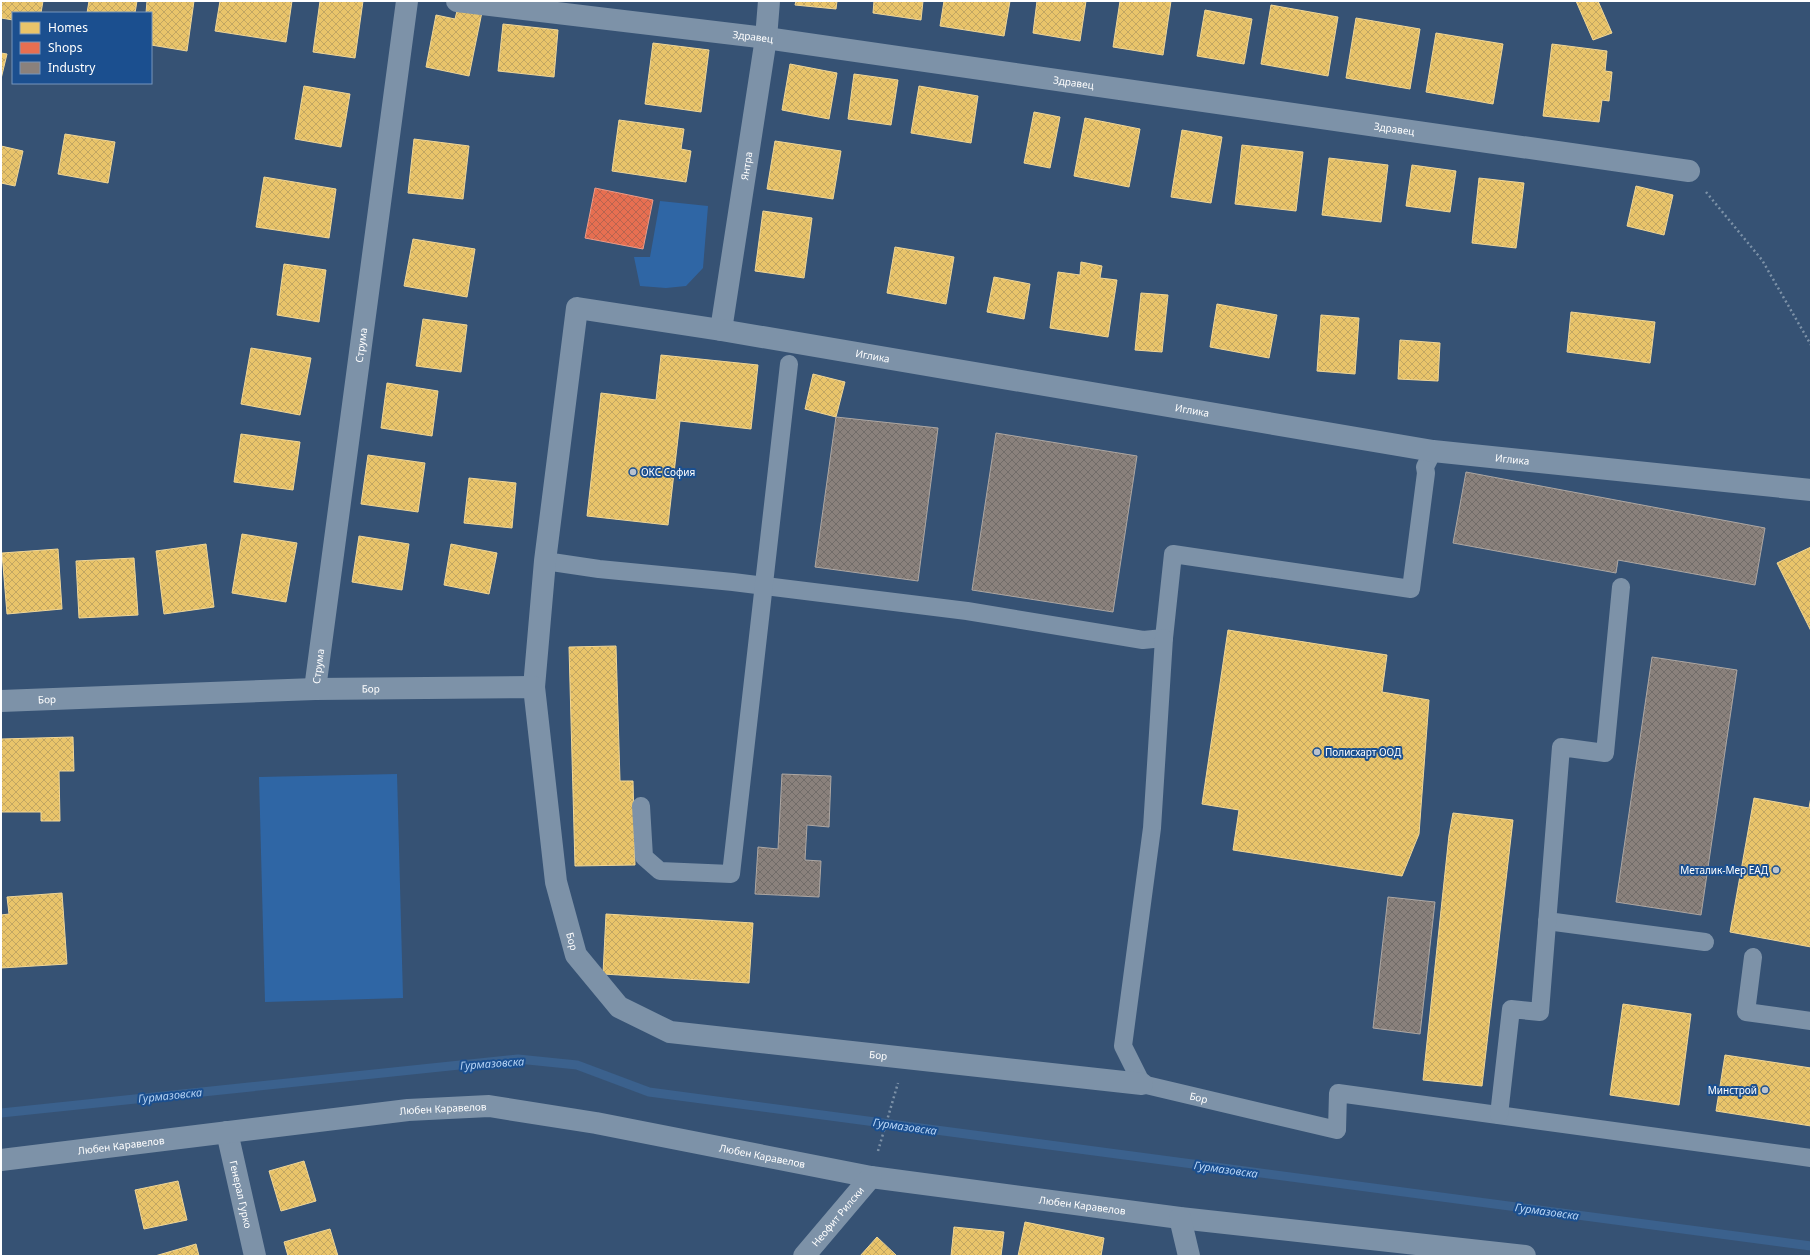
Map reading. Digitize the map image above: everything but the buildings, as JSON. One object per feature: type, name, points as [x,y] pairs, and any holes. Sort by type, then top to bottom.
[{"type":"street","name":"Струма","points":[[315,689],[407,1]]},
{"type":"street","name":"Здравец","points":[[457,1],[766,38],[1689,171]]},
{"type":"street","name":"Янтра","points":[[721,330],[766,38],[769,1]]},
{"type":"street","name":"Иглика","points":[[545,561],[577,308],[721,330],[1434,451],[1811,490]]},
{"type":"street","points":[[534,687],[545,561]]},
{"type":"street","name":"Бор","points":[[1,701],[315,689],[534,687],[556,882],[576,955],[619,1007],[670,1032],[1142,1084]]},
{"type":"street","name":"Любен Каравелов","points":[[1,1160],[408,1110],[488,1106],[596,1123],[870,1177],[1180,1218],[1525,1256]]},
{"type":"street","name":"Генерал Гурко","points":[[227,1132],[255,1256]]},
{"type":"street","name":"Неофит Рилски","points":[[804,1256],[870,1177]]},
{"type":"street","points":[[1180,1218],[1189,1256]]},
{"type":"lane","points":[[642,806],[644,857],[660,871],[731,874],[789,364]]},
{"type":"lane","points":[[1142,1084],[1123,1046],[1152,828],[1164,638],[1172,554],[1411,590],[1426,473],[1425,467],[1434,451]]},
{"type":"lane","points":[[545,561],[967,611],[1143,640],[1164,638]]},
{"type":"lane","points":[[1621,587],[1605,753],[1561,747],[1540,1012],[1511,1009],[1499,1115],[1811,1158]]},
{"type":"lane","points":[[1547,921],[1705,942]]},
{"type":"lane","points":[[1753,957],[1746,1012],[1811,1021]]},
{"type":"lane","name":"Бор","points":[[1142,1084],[1337,1130],[1338,1093],[1499,1115]]},
{"type":"path","points":[[1689,171],[1762,260],[1811,345]]},
{"type":"path","points":[[870,1177],[905,1058]]},
{"type":"shaded area","points":[[660,201],[708,206],[703,268],[686,286],[666,288],[640,286],[634,257],[650,257]]},
{"type":"shaded area","points":[[397,774],[403,998],[265,1002],[259,777]]},
{"type":"waterway","name":"Гурмазовска","points":[[1,1113],[518,1059],[577,1065],[649,1092],[1811,1246]]},
{"type":"place","name":"ОКС София","points":[[633,472]]},
{"type":"place","name":"Полисхарт ООД","points":[[1317,752]]},
{"type":"place","name":"Металик-Мер ЕАД","points":[[1776,870]]},
{"type":"place","name":"Минстрой","points":[[1765,1090]]}]
